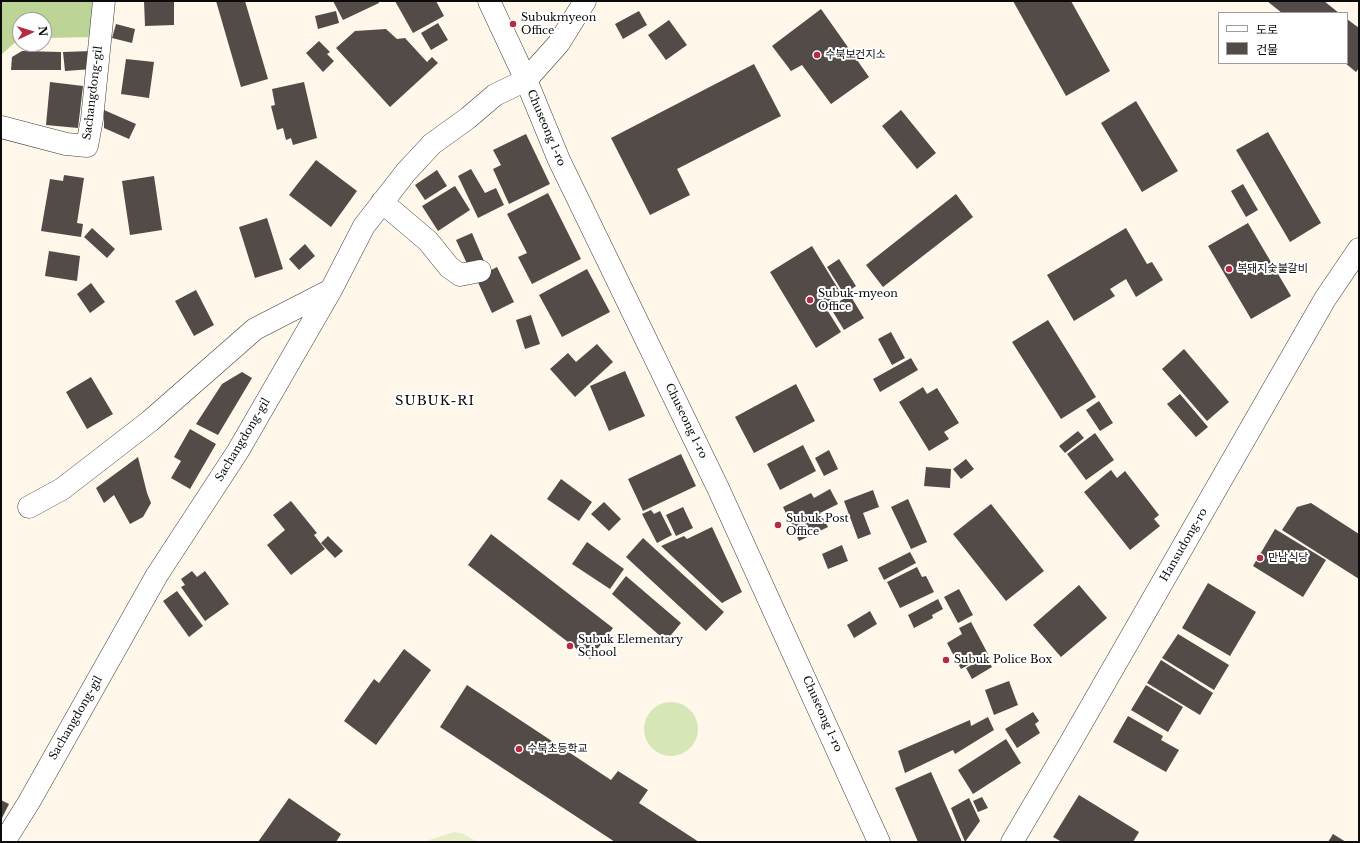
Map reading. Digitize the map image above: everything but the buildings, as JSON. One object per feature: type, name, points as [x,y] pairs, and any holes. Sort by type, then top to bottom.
[{"type":"street","name":"Sachangdong-gil","points":[[1,127],[66,144],[87,146],[92,119],[104,1]]},
{"type":"street","name":"Chuseong 1-ro","points":[[488,1],[526,80],[559,160],[718,488],[879,842]]},
{"type":"street","points":[[526,80],[559,43],[585,1]]},
{"type":"street","name":"Sachangdong-gil","points":[[4,842],[29,802],[157,575],[238,451],[331,290],[364,226],[406,172],[432,144],[468,118],[494,96],[526,80]]},
{"type":"street","points":[[382,202],[428,241],[449,267],[460,275],[480,270]]},
{"type":"street","name":"Hansudong-ro","points":[[1012,842],[1070,745],[1325,299],[1359,249]]},
{"type":"street","points":[[29,507],[62,489],[150,421],[255,329],[331,290]]},
{"type":"green space","points":[[1,1],[97,1],[95,37],[52,38],[52,12],[12,12],[12,45],[1,55]]},
{"type":"green space","points":[[666,702],[676,702],[686,706],[694,714],[698,724],[698,734],[694,744],[686,752],[676,756],[666,756],[656,752],[648,744],[644,734],[644,724],[648,714],[656,706]]},
{"type":"green space","points":[[454,832],[464,834],[477,842],[428,842],[429,840]]},
{"type":"place","name":"Subukmyeon Office","points":[[513,24]]},
{"type":"place","name":"수북보건지소","points":[[817,55]]},
{"type":"place","name":"복돼지숯불갈비","points":[[1229,269]]},
{"type":"place","name":"Subuk-myeon Office","points":[[810,300]]},
{"type":"place","name":"Subuk Post Office","points":[[778,525]]},
{"type":"place","name":"만남식당","points":[[1260,558]]},
{"type":"place","name":"Subuk Elementary School","points":[[570,646]]},
{"type":"place","name":"Subuk Police Box","points":[[946,660]]},
{"type":"place","name":"수북초등학교","points":[[519,749]]},
{"type":"district","name":"SUBUK-RI","points":[[435,401]]}]
